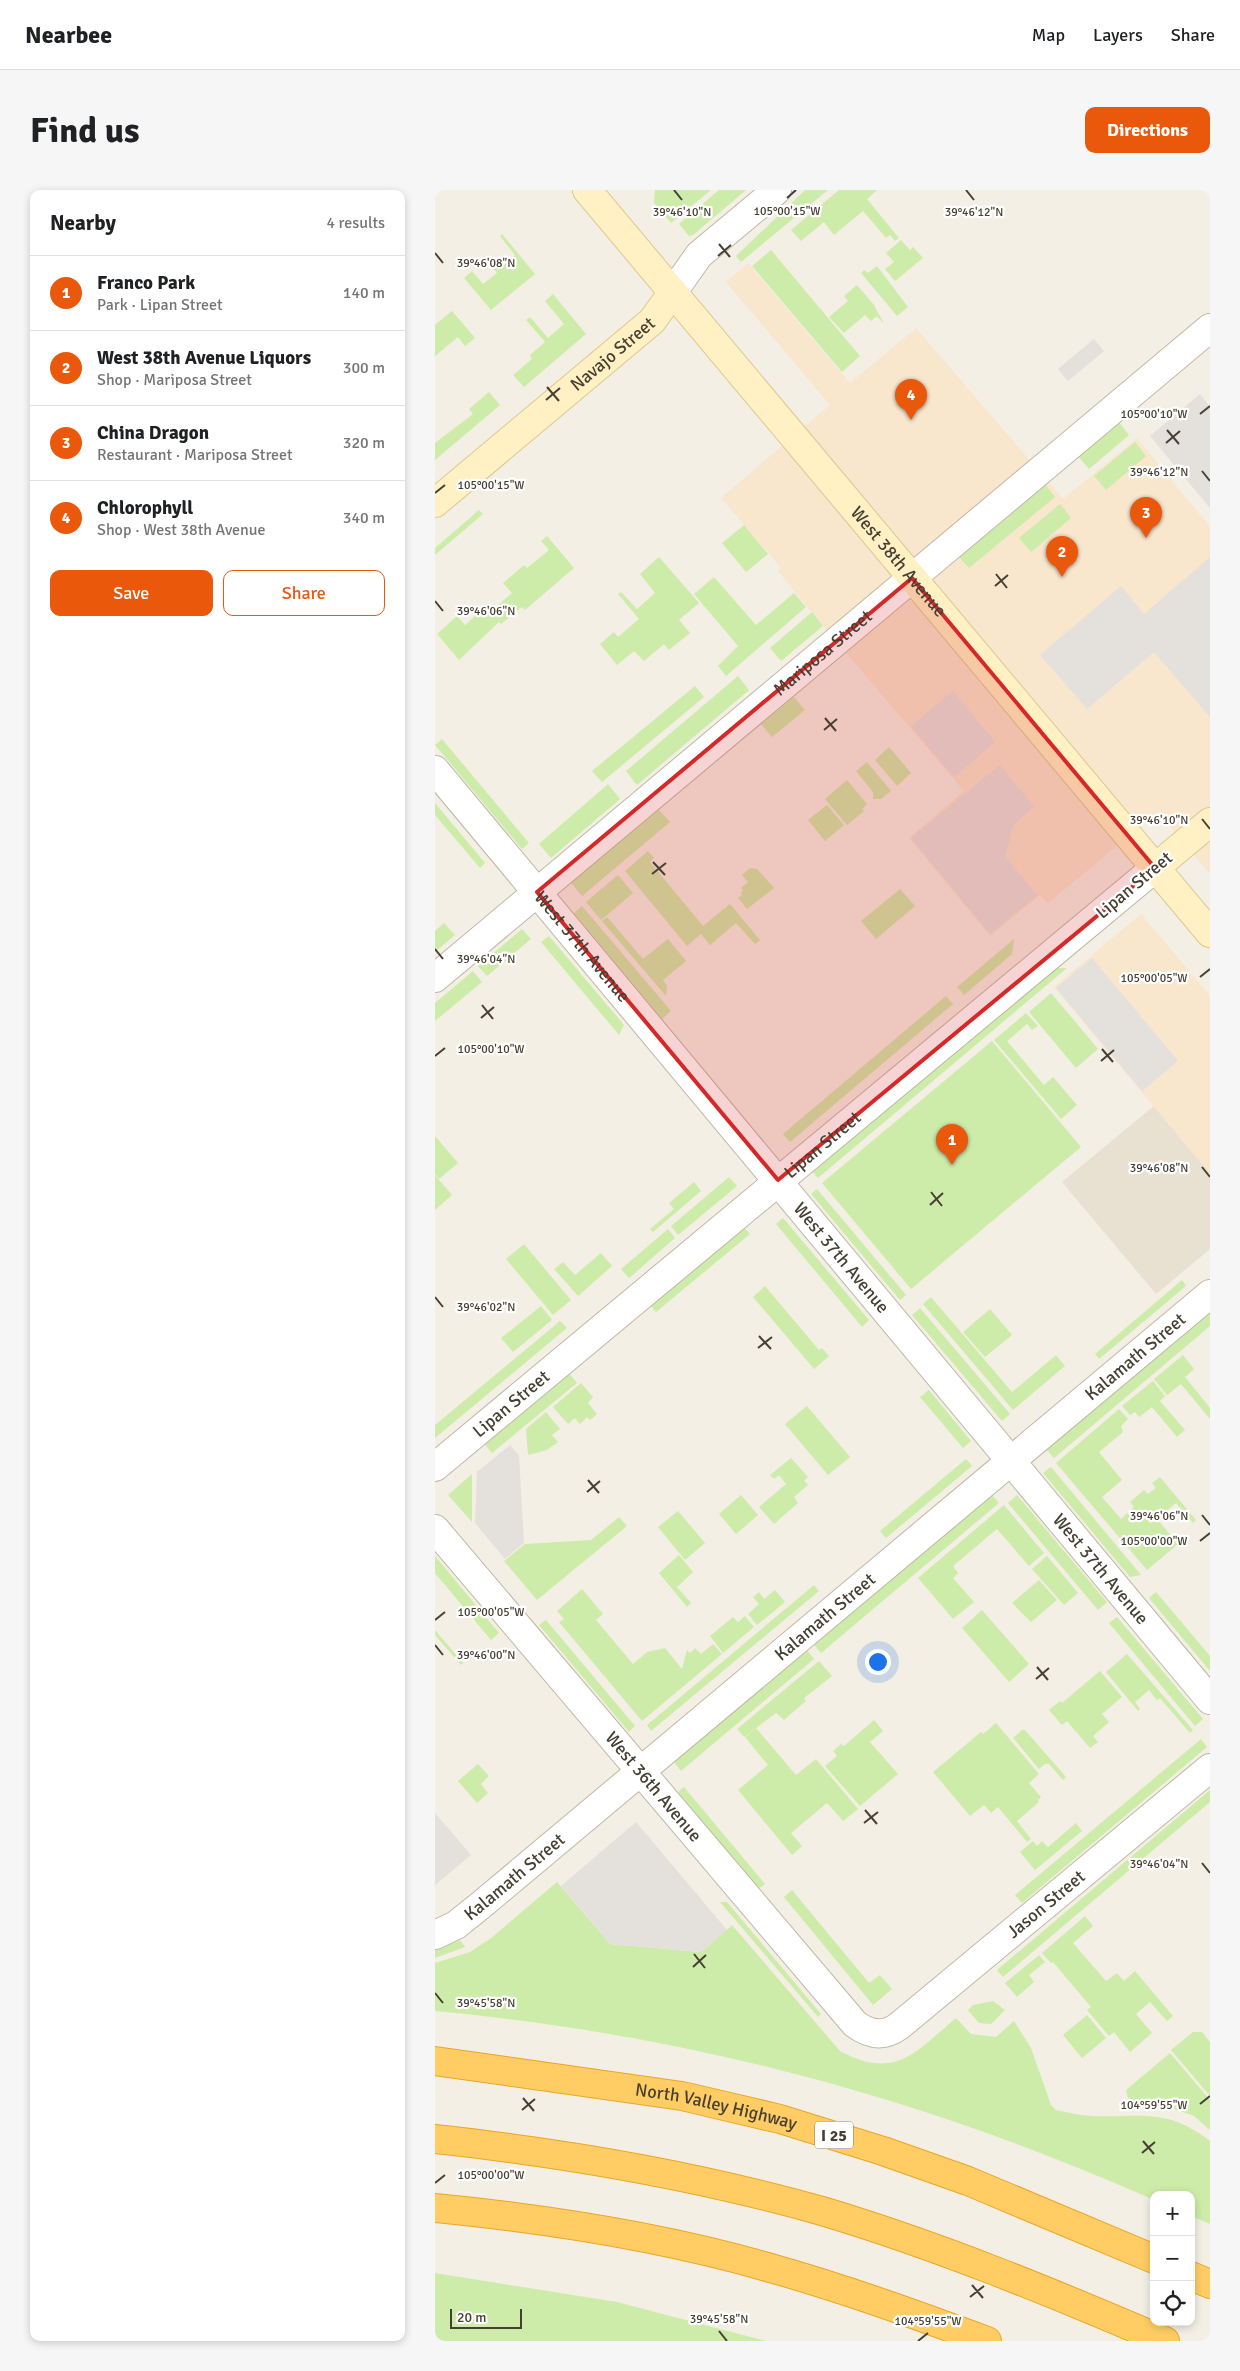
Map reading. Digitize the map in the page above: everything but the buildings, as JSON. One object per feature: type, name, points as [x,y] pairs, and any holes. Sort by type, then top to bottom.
[{"type":"highway","name":"North Valley Highway","points":[[435,2062],[682,2096],[780,2119],[883,2151],[968,2181],[1150,2257]]},
{"type":"highway","points":[[435,2139],[525,2148],[653,2171],[738,2189],[823,2212],[980,2265],[1165,2341]]},
{"type":"highway","points":[[435,2208],[571,2225],[637,2236],[705,2251],[832,2286],[987,2341]]},
{"type":"highway","points":[[1195,2278],[1210,2284]]},
{"type":"main road","name":"West 38th Avenue","points":[[587,190],[1210,933]]},
{"type":"main road","name":"Navajo Street","points":[[435,503],[652,321],[673,292]]},
{"type":"main road","name":"Lipan Street","points":[[1155,868],[1210,822]]},
{"type":"street","name":"Navajo Street","points":[[673,292],[699,255],[777,190]]},
{"type":"street","name":"Mariposa Street","points":[[435,978],[1210,328]]},
{"type":"street","name":"West 37th Avenue","points":[[435,770],[1210,1700]]},
{"type":"street","name":"Lipan Street","points":[[435,1467],[1155,868]]},
{"type":"street","name":"Kalamath Street","points":[[435,1935],[456,1925],[481,1905],[1210,1294]]},
{"type":"street","name":"West 36th Avenue","points":[[435,1529],[855,2024],[863,2030],[878,2034]]},
{"type":"street","name":"Jason Street","points":[[878,2034],[893,2030],[899,2026],[1210,1768]]},
{"type":"highlighted area","points":[[912,578],[1155,868],[778,1180],[537,892]]},
{"type":"shaded area","points":[[748,263],[850,383],[916,328],[1063,499],[1137,438],[1210,527],[1210,874],[1158,812],[1048,903],[1040,895],[990,936],[909,838],[964,791],[808,608],[778,571],[781,568],[721,498],[830,405],[726,282]]},
{"type":"shaded area","points":[[1094,339],[1104,351],[1068,381],[1058,369]]},
{"type":"shaded area","points":[[1200,394],[1210,407],[1210,508],[1150,436]]},
{"type":"shaded area","points":[[1210,557],[1210,717],[1154,652],[1087,709],[1040,655],[1121,586],[1144,614]]},
{"type":"shaded area","points":[[953,691],[995,742],[954,777],[911,726]]},
{"type":"shaded area","points":[[1000,765],[1034,807],[1014,824],[1005,856],[1037,895],[990,934],[911,838]]},
{"type":"shaded area","points":[[1141,914],[1210,996],[1210,1174],[1054,987]]},
{"type":"shaded area","points":[[1092,958],[1178,1061],[1142,1091],[1056,988]]},
{"type":"shaded area","points":[[1155,1105],[1210,1171],[1210,1249],[1156,1294],[1062,1182]]},
{"type":"shaded area","points":[[510,1445],[519,1455],[524,1543],[505,1559],[475,1523],[477,1472]]},
{"type":"shaded area","points":[[435,1813],[471,1855],[435,1885]]},
{"type":"shaded area","points":[[636,1822],[727,1930],[701,1952],[610,1944],[561,1886]]},
{"type":"green space","points":[[655,190],[711,190],[671,223],[654,203]]},
{"type":"green space","points":[[719,190],[746,190],[693,235],[689,236],[679,224]]},
{"type":"green space","points":[[805,190],[828,190],[741,262],[736,256]]},
{"type":"green space","points":[[839,190],[877,190],[867,199],[899,238],[895,241],[890,235],[886,238],[863,211],[834,235],[824,222],[801,241],[791,230]]},
{"type":"green space","points":[[502,234],[535,274],[491,310],[464,278],[472,271],[483,284],[497,273],[492,267],[497,262],[502,267],[515,255],[500,236]]},
{"type":"green space","points":[[901,240],[910,250],[913,247],[923,258],[895,281],[885,269],[894,262],[886,253]]},
{"type":"green space","points":[[771,250],[860,356],[842,372],[752,266]]},
{"type":"green space","points":[[877,266],[908,307],[897,316],[861,273],[864,270],[868,273]]},
{"type":"green space","points":[[857,285],[874,305],[884,324],[877,316],[871,321],[865,315],[844,333],[829,317],[848,301],[844,296]]},
{"type":"green space","points":[[553,294],[586,334],[524,387],[513,375],[532,359],[530,355],[545,342],[526,320],[530,317],[548,338],[564,324],[545,301]]},
{"type":"green space","points":[[452,311],[475,338],[465,346],[458,337],[435,356],[435,325]]},
{"type":"green space","points":[[489,392],[500,405],[435,460],[435,443],[473,414],[469,409]]},
{"type":"green space","points":[[1118,421],[1129,435],[1089,469],[1077,455]]},
{"type":"green space","points":[[1135,442],[1146,456],[1106,490],[1094,476]]},
{"type":"green space","points":[[1044,483],[1055,497],[969,568],[957,555]]},
{"type":"green space","points":[[1060,504],[1071,518],[1031,552],[1019,538]]},
{"type":"green space","points":[[479,510],[483,514],[435,555],[435,548]]},
{"type":"green space","points":[[744,525],[768,554],[746,572],[722,543]]},
{"type":"green space","points":[[547,536],[574,568],[525,610],[522,607],[501,624],[499,622],[459,660],[437,634],[457,616],[465,625],[485,607],[490,612],[512,593],[503,583],[524,565],[527,568],[549,550],[541,541]]},
{"type":"green space","points":[[659,557],[699,603],[679,620],[690,633],[669,650],[664,644],[644,661],[634,651],[617,665],[600,644],[614,632],[618,637],[639,619],[618,594],[621,592],[637,609],[655,593],[640,574]]},
{"type":"green space","points":[[714,577],[756,625],[794,593],[806,607],[726,676],[718,666],[738,646],[694,594]]},
{"type":"green space","points":[[812,612],[823,626],[781,661],[770,648]]},
{"type":"green space","points":[[738,676],[749,690],[637,785],[626,771]]},
{"type":"green space","points":[[695,686],[704,697],[602,782],[592,771]]},
{"type":"green space","points":[[794,697],[805,710],[772,737],[761,724]]},
{"type":"green space","points":[[442,739],[529,843],[522,849],[435,745]]},
{"type":"green space","points":[[889,747],[911,773],[897,786],[875,760]]},
{"type":"green space","points":[[867,762],[891,791],[881,799],[873,799],[873,792],[856,771]]},
{"type":"green space","points":[[847,780],[867,804],[862,809],[864,811],[847,825],[825,799]]},
{"type":"green space","points":[[608,784],[620,799],[551,858],[539,844]]},
{"type":"green space","points":[[435,803],[485,863],[480,868],[435,815]]},
{"type":"green space","points":[[827,805],[844,825],[825,841],[808,820]]},
{"type":"green space","points":[[659,810],[670,822],[582,896],[571,883]]},
{"type":"green space","points":[[648,851],[654,858],[650,862],[703,926],[730,904],[760,940],[755,944],[736,923],[710,945],[701,934],[687,946],[625,871]]},
{"type":"green space","points":[[750,868],[757,869],[774,888],[747,909],[738,898],[742,895],[743,890],[741,888],[748,882],[742,875]]},
{"type":"green space","points":[[618,875],[633,893],[601,920],[586,902]]},
{"type":"green space","points":[[900,889],[915,906],[876,939],[861,921]]},
{"type":"green space","points":[[582,906],[671,1011],[662,1019],[574,913]]},
{"type":"green space","points":[[607,917],[643,959],[668,939],[686,961],[663,980],[667,986],[666,996],[602,921]]},
{"type":"green space","points":[[444,923],[455,935],[435,952],[435,931]]},
{"type":"green space","points":[[522,929],[531,939],[487,976],[478,966]]},
{"type":"green space","points":[[549,936],[624,1025],[619,1035],[541,942]]},
{"type":"green space","points":[[1014,939],[1012,954],[964,995],[957,987]]},
{"type":"green space","points":[[1049,968],[1067,968],[818,1178],[810,1169]]},
{"type":"green space","points":[[473,971],[482,982],[435,1021],[435,1003]]},
{"type":"green space","points":[[1051,993],[1098,1049],[1076,1068],[1029,1012]]},
{"type":"green space","points":[[946,996],[953,1004],[790,1142],[783,1134]]},
{"type":"green space","points":[[1026,1013],[1038,1026],[1032,1030],[1027,1024],[1007,1041],[1044,1085],[1053,1077],[1077,1105],[1061,1119],[994,1040]]},
{"type":"green space","points":[[992,1041],[1081,1147],[911,1289],[822,1183]]},
{"type":"green space","points":[[435,1136],[458,1163],[439,1179],[435,1174]]},
{"type":"green space","points":[[435,1175],[452,1195],[435,1210]]},
{"type":"green space","points":[[729,1177],[737,1186],[678,1235],[671,1226]]},
{"type":"green space","points":[[694,1182],[701,1191],[653,1232],[650,1229],[674,1209],[669,1203]]},
{"type":"green space","points":[[817,1189],[906,1295],[900,1300],[811,1194]]},
{"type":"green space","points":[[783,1218],[869,1320],[862,1327],[776,1224]]},
{"type":"green space","points":[[743,1226],[750,1234],[656,1312],[649,1304]]},
{"type":"green space","points":[[668,1229],[675,1238],[629,1278],[621,1269]]},
{"type":"green space","points":[[524,1244],[571,1300],[553,1315],[506,1259]]},
{"type":"green space","points":[[601,1253],[612,1266],[578,1296],[554,1269],[563,1262],[575,1275]]},
{"type":"green space","points":[[1182,1280],[1186,1286],[1099,1359],[1095,1354]]},
{"type":"green space","points":[[765,1286],[819,1350],[822,1348],[829,1356],[814,1369],[753,1297]]},
{"type":"green space","points":[[931,1297],[1012,1392],[1056,1355],[1065,1366],[1013,1410],[923,1304]]},
{"type":"green space","points":[[541,1306],[552,1320],[513,1352],[501,1338]]},
{"type":"green space","points":[[920,1308],[1010,1414],[1002,1421],[912,1315]]},
{"type":"green space","points":[[990,1309],[1012,1335],[985,1357],[963,1332]]},
{"type":"green space","points":[[1210,1312],[1210,1326],[1054,1458],[1047,1450]]},
{"type":"green space","points":[[560,1321],[567,1328],[435,1438],[435,1425]]},
{"type":"green space","points":[[1183,1355],[1194,1369],[1185,1377],[1210,1408],[1210,1419],[1181,1384],[1167,1395],[1154,1379]]},
{"type":"green space","points":[[568,1372],[577,1383],[492,1453],[483,1442]]},
{"type":"green space","points":[[1153,1381],[1165,1396],[1160,1401],[1185,1430],[1177,1437],[1152,1407],[1139,1417],[1135,1412],[1130,1415],[1122,1406]]},
{"type":"green space","points":[[581,1383],[593,1397],[588,1403],[597,1414],[590,1420],[587,1417],[580,1424],[575,1418],[568,1424],[553,1407]]},
{"type":"green space","points":[[929,1390],[971,1441],[963,1448],[920,1397]]},
{"type":"green space","points":[[807,1406],[850,1457],[828,1475],[785,1424]]},
{"type":"green space","points":[[1119,1409],[1128,1419],[1121,1426],[1123,1432],[1099,1452],[1122,1480],[1102,1497],[1121,1519],[1134,1507],[1130,1502],[1144,1490],[1148,1494],[1156,1488],[1152,1483],[1160,1477],[1196,1520],[1193,1523],[1176,1503],[1157,1519],[1178,1544],[1147,1570],[1056,1463]]},
{"type":"green space","points":[[546,1412],[560,1429],[552,1435],[558,1442],[547,1450],[528,1455],[526,1429]]},
{"type":"green space","points":[[791,1458],[808,1477],[804,1481],[808,1485],[794,1497],[798,1503],[774,1524],[759,1507],[786,1484],[779,1475],[774,1479],[770,1475]]},
{"type":"green space","points":[[966,1459],[972,1466],[886,1538],[880,1531]]},
{"type":"green space","points":[[1051,1467],[1141,1575],[1130,1577],[1043,1473]]},
{"type":"green space","points":[[472,1474],[472,1522],[448,1495]]},
{"type":"green space","points":[[991,1494],[999,1503],[821,1653],[814,1645]]},
{"type":"green space","points":[[741,1495],[758,1515],[736,1534],[719,1514]]},
{"type":"green space","points":[[1017,1495],[1107,1602],[1098,1610],[1008,1503]]},
{"type":"green space","points":[[1004,1505],[1044,1553],[1029,1566],[997,1529],[953,1566],[958,1573],[953,1578],[974,1602],[953,1619],[918,1578]]},
{"type":"green space","points":[[678,1511],[705,1543],[685,1560],[658,1527]]},
{"type":"green space","points":[[619,1517],[627,1526],[537,1600],[504,1561],[525,1544],[591,1540]]},
{"type":"green space","points":[[679,1555],[693,1572],[677,1587],[691,1603],[687,1607],[659,1573]]},
{"type":"green space","points":[[435,1556],[499,1633],[491,1640],[435,1573]]},
{"type":"green space","points":[[1047,1556],[1078,1593],[1064,1605],[1032,1569]]},
{"type":"green space","points":[[1039,1580],[1057,1600],[1031,1622],[1012,1603]]},
{"type":"green space","points":[[814,1585],[819,1591],[651,1731],[647,1725]]},
{"type":"green space","points":[[582,1589],[603,1614],[596,1620],[633,1664],[647,1652],[665,1648],[682,1669],[687,1650],[690,1653],[695,1648],[701,1654],[713,1644],[722,1654],[642,1721],[559,1622],[564,1619],[557,1611]]},
{"type":"green space","points":[[775,1590],[785,1602],[757,1625],[748,1614],[759,1604],[753,1597],[759,1592],[764,1599]]},
{"type":"green space","points":[[1156,1592],[1210,1656],[1210,1671],[1149,1598]]},
{"type":"green space","points":[[982,1610],[1029,1664],[1009,1682],[962,1628]]},
{"type":"green space","points":[[745,1616],[754,1627],[723,1653],[710,1636],[733,1617],[738,1622]]},
{"type":"green space","points":[[1117,1617],[1203,1719],[1195,1726],[1109,1623]]},
{"type":"green space","points":[[546,1620],[635,1726],[629,1732],[539,1625]]},
{"type":"green space","points":[[435,1630],[463,1663],[461,1665],[435,1635]]},
{"type":"green space","points":[[807,1650],[814,1659],[681,1771],[674,1762]]},
{"type":"green space","points":[[1127,1654],[1193,1730],[1190,1733],[1160,1698],[1157,1700],[1149,1690],[1135,1702],[1140,1709],[1138,1711],[1106,1672]]},
{"type":"green space","points":[[819,1661],[832,1676],[804,1698],[806,1701],[784,1720],[776,1713],[744,1737],[737,1729]]},
{"type":"green space","points":[[1100,1671],[1122,1697],[1102,1714],[1109,1722],[1093,1736],[1098,1742],[1090,1748],[1067,1721],[1062,1725],[1049,1710],[1060,1701],[1062,1703]]},
{"type":"green space","points":[[874,1720],[883,1731],[870,1742],[898,1774],[860,1806],[825,1766],[837,1756],[833,1751],[841,1744],[844,1746]]},
{"type":"green space","points":[[996,1723],[1039,1774],[1029,1783],[1041,1797],[1038,1800],[1039,1802],[1017,1821],[1031,1839],[1027,1842],[998,1807],[991,1813],[984,1805],[970,1816],[933,1772],[981,1732],[983,1734]]},
{"type":"green space","points":[[756,1728],[796,1775],[816,1759],[858,1809],[843,1821],[827,1803],[791,1833],[802,1846],[792,1855],[738,1790],[768,1765],[745,1737]]},
{"type":"green space","points":[[1022,1730],[1025,1730],[1066,1777],[1063,1780],[1049,1764],[1045,1764],[1039,1769],[1013,1738]]},
{"type":"green space","points":[[1201,1739],[1207,1747],[1022,1903],[1015,1895]]},
{"type":"green space","points":[[478,1764],[489,1776],[481,1784],[488,1793],[477,1803],[458,1781]]},
{"type":"green space","points":[[684,1787],[765,1884],[758,1889],[678,1792]]},
{"type":"green space","points":[[1210,1790],[1210,1802],[1003,1977],[997,1970]]},
{"type":"green space","points":[[1076,1823],[1082,1831],[1035,1870],[1020,1852],[1033,1841],[1037,1846],[1042,1841],[1048,1847]]},
{"type":"green space","points":[[557,1882],[610,1944],[701,1952],[732,1925],[840,2051],[859,2060],[891,2063],[904,2058],[928,2042],[956,2018],[971,2034],[996,2037],[1014,2021],[1031,2048],[1051,2105],[1056,2110],[1091,2116],[1153,2116],[1180,2123],[1210,2141],[1210,2224],[1195,2218],[1195,2191],[1150,2191],[1150,2198],[1067,2163],[979,2130],[891,2101],[802,2076],[713,2054],[622,2036],[529,2022],[435,2011],[435,1963],[470,1952],[491,1938]]},
{"type":"green space","points":[[792,1890],[869,1983],[880,1975],[892,1989],[873,2005],[784,1897]]},
{"type":"green space","points":[[720,1902],[727,1902],[821,2014],[818,2017]]},
{"type":"green space","points":[[1085,1916],[1093,1926],[1073,1943],[1106,1981],[1117,1973],[1124,1981],[1135,1971],[1173,2016],[1167,2021],[1150,2002],[1136,2014],[1152,2033],[1130,2052],[1114,2032],[1109,2036],[1087,2010],[1091,2007],[1053,1962],[1051,1963],[1042,1953]]},
{"type":"green space","points":[[460,1940],[465,1947],[435,1958],[435,1950]]},
{"type":"green space","points":[[1039,1955],[1045,1962],[1029,1975],[1034,1982],[1017,1997],[1005,1983]]},
{"type":"green space","points":[[993,2001],[1005,2010],[991,2024],[979,2023],[968,2010],[973,2005]]},
{"type":"green space","points":[[1087,2015],[1106,2038],[1082,2058],[1063,2035]]},
{"type":"green space","points":[[1193,2032],[1202,2032],[1210,2042],[1210,2096],[1171,2050]]},
{"type":"green space","points":[[1170,2053],[1210,2100],[1210,2130],[1194,2116],[1169,2107],[1134,2103],[1128,2098],[1126,2090]]},
{"type":"green space","points":[[435,2273],[617,2302],[766,2341],[435,2341]]},
{"type":"place","name":"Chlorophyll","points":[[911,420]]},
{"type":"place","name":"China Dragon","points":[[1146,538]]},
{"type":"place","name":"West 38th Avenue Liquors","points":[[1062,577]]},
{"type":"place","name":"Franco Park","points":[[952,1165]]}]
